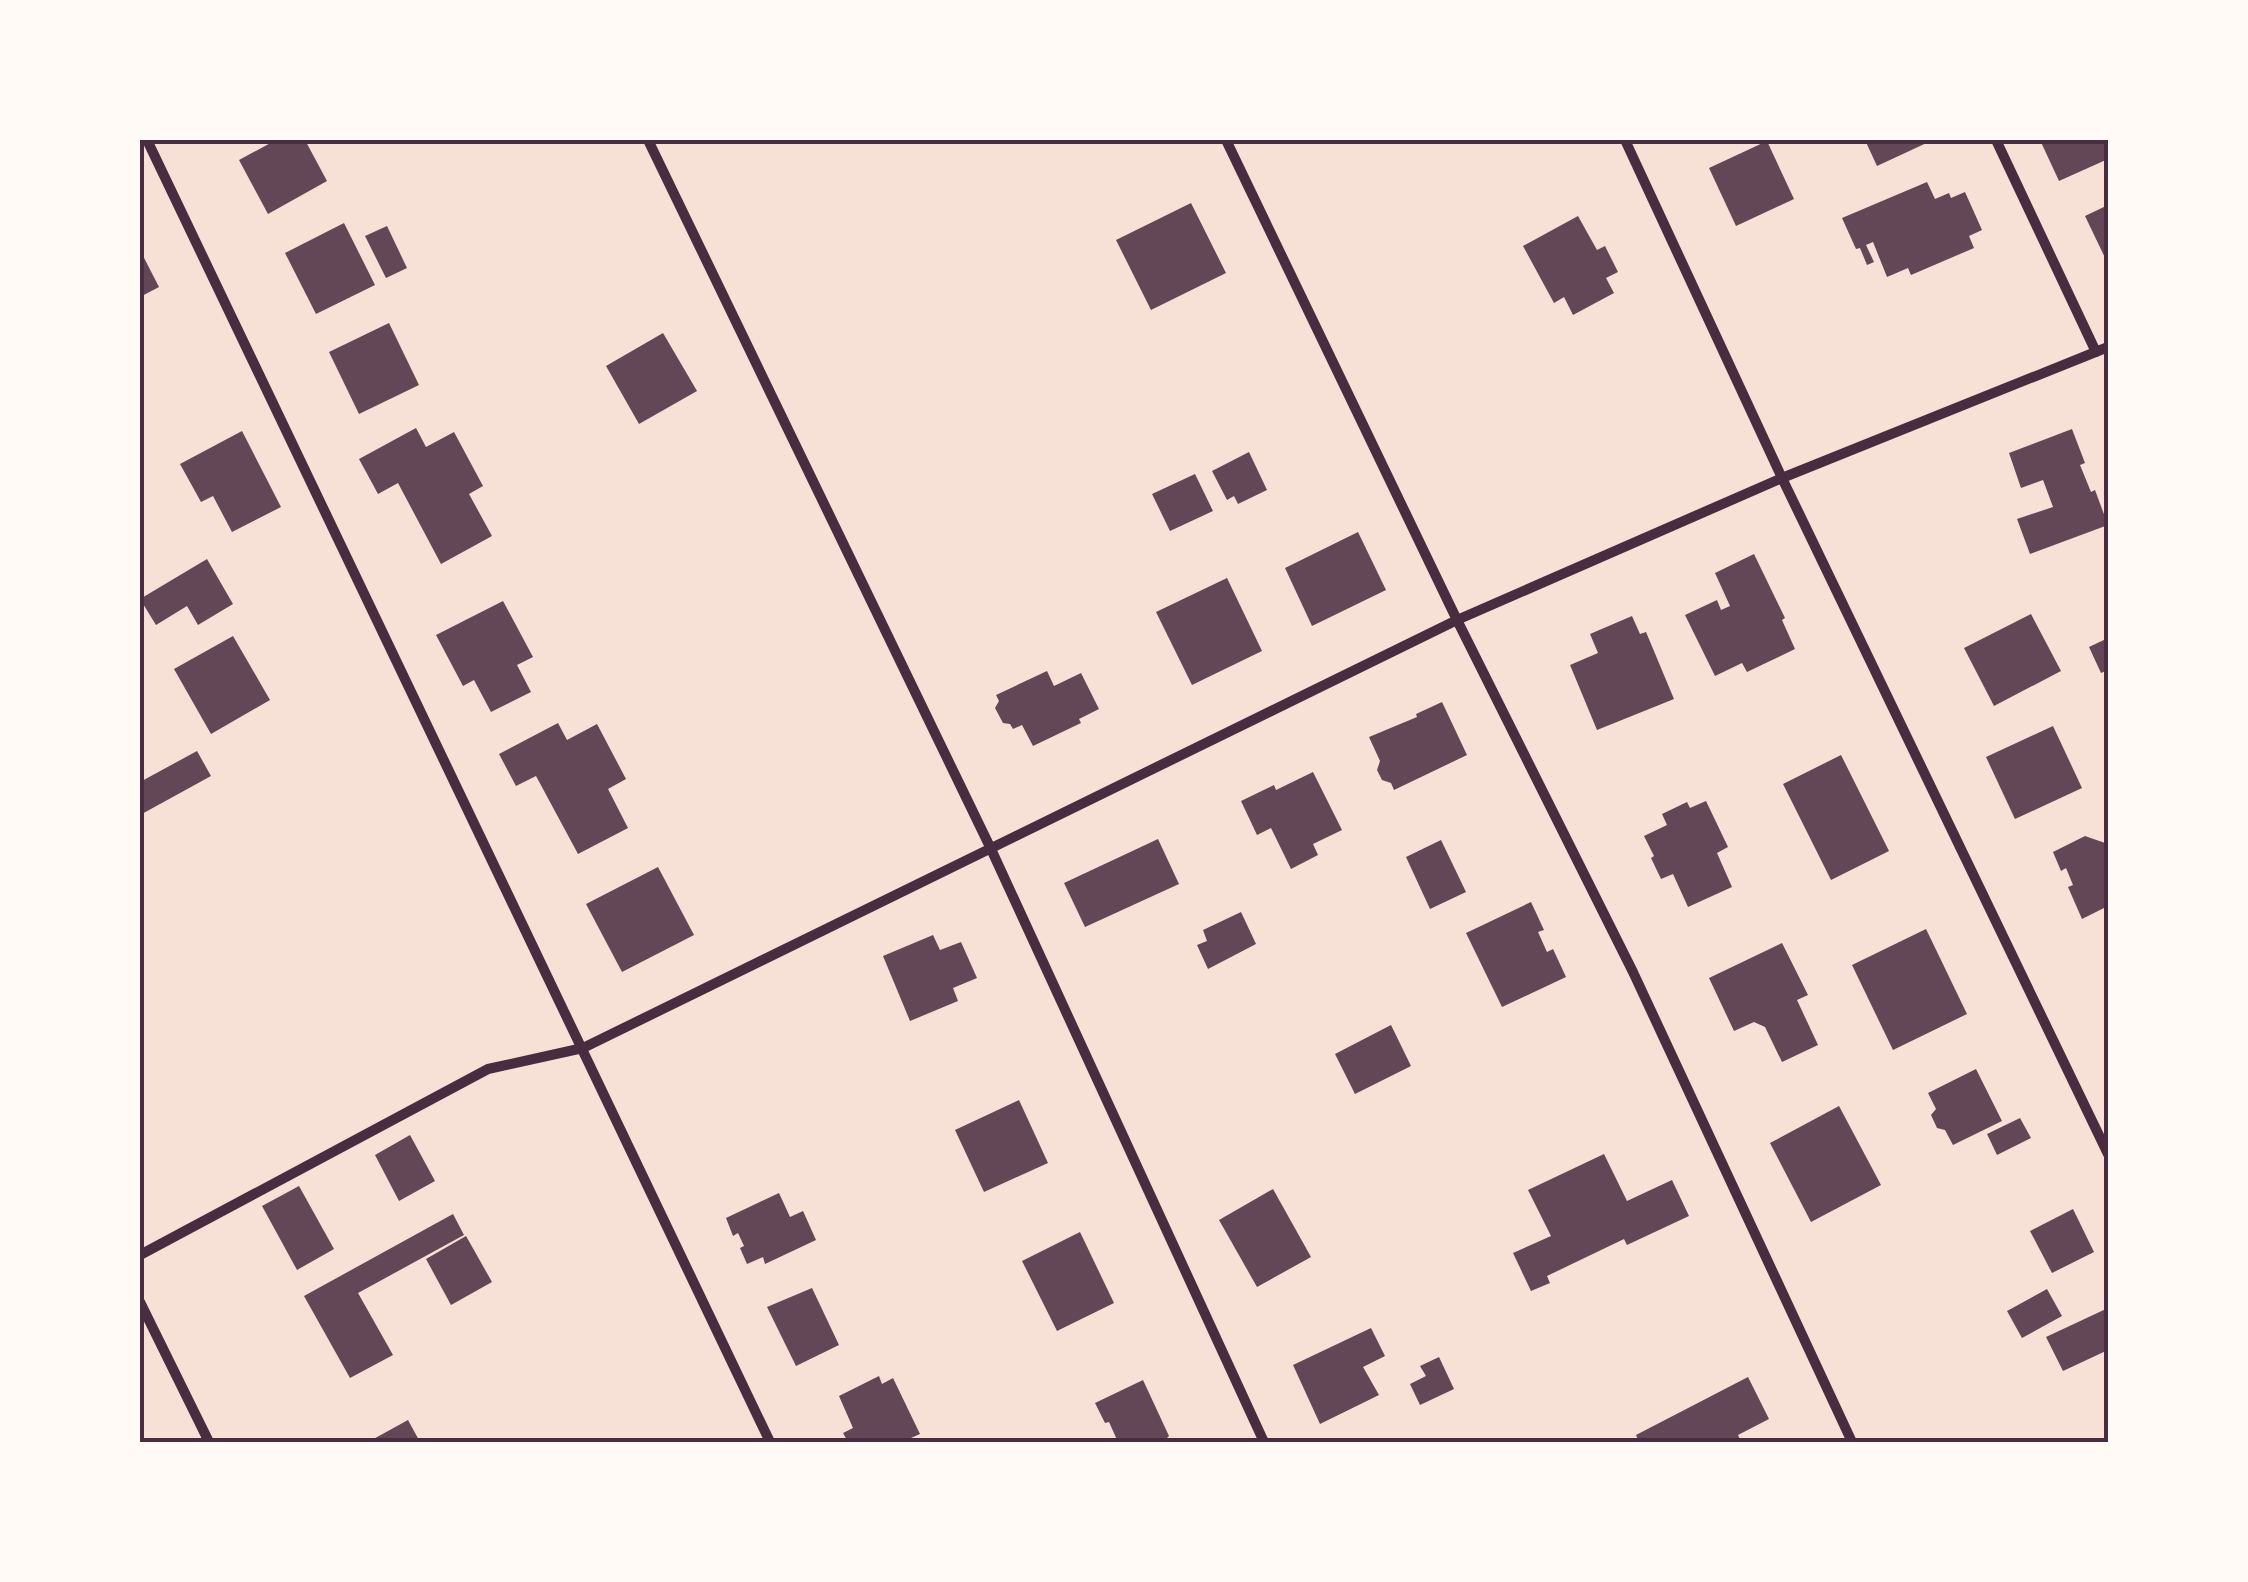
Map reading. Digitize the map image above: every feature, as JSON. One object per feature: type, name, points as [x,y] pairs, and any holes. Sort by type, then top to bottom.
[{"type":"street","points":[[148,140],[770,1442]]},
{"type":"street","points":[[648,140],[991,850],[1264,1442]]},
{"type":"street","points":[[1226,140],[1457,620],[1633,972],[1852,1442]]},
{"type":"street","points":[[1625,140],[1782,478],[2108,1154]]},
{"type":"street","points":[[1996,140],[2096,352]]},
{"type":"street","points":[[140,1255],[488,1068],[583,1048],[1457,620],[1782,478],[2108,347]]},
{"type":"street","points":[[140,1302],[209,1442]]},
{"type":"building","points":[[276,140],[305,140],[327,181],[268,214],[239,160]]},
{"type":"building","points":[[1865,140],[1933,140],[1877,166]]},
{"type":"building","points":[[2040,140],[2108,140],[2108,159],[2059,181]]},
{"type":"building","points":[[1767,141],[1794,199],[1736,226],[1709,168]]},
{"type":"building","points":[[1927,182],[1935,199],[1965,192],[1982,230],[1969,236],[1974,248],[1911,275],[1908,268],[1887,277],[1873,242],[1866,245],[1874,262],[1867,265],[1842,218]]},
{"type":"building","points":[[1191,203],[1226,273],[1151,310],[1116,240]]},
{"type":"building","points":[[2108,205],[2108,264],[2085,216]]},
{"type":"building","points":[[1578,216],[1597,250],[1605,246],[1618,272],[1606,278],[1614,293],[1573,315],[1564,297],[1554,303],[1523,246]]},
{"type":"building","points":[[344,223],[375,285],[316,314],[285,253]]},
{"type":"building","points":[[387,226],[407,268],[386,278],[365,236]]},
{"type":"building","points":[[140,250],[159,287],[140,297]]},
{"type":"building","points":[[389,323],[419,385],[359,414],[329,352]]},
{"type":"building","points":[[663,333],[697,391],[639,424],[606,366]]},
{"type":"building","points":[[416,428],[426,447],[454,432],[483,486],[469,494],[492,536],[441,564],[398,483],[378,494],[359,459]]},
{"type":"building","points":[[2072,429],[2085,463],[2080,465],[2091,492],[2095,490],[2108,525],[2030,554],[2017,519],[2053,507],[2043,480],[2021,488],[2009,453]]},
{"type":"building","points":[[242,431],[281,507],[232,532],[213,496],[201,502],[180,464]]},
{"type":"building","points":[[1249,452],[1267,490],[1238,504],[1234,496],[1227,500],[1212,471]]},
{"type":"building","points":[[1195,474],[1213,511],[1170,531],[1152,494]]},
{"type":"building","points":[[1358,532],[1386,590],[1312,626],[1285,568]]},
{"type":"building","points":[[1754,554],[1785,618],[1782,620],[1795,649],[1747,672],[1742,663],[1715,676],[1685,615],[1717,600],[1721,610],[1730,606],[1715,573]]},
{"type":"building","points":[[207,559],[233,604],[198,625],[187,606],[156,625],[140,599]]},
{"type":"building","points":[[1227,578],[1262,651],[1192,685],[1156,612]]},
{"type":"building","points":[[503,601],[533,657],[517,665],[531,692],[491,712],[474,680],[463,686],[436,635]]},
{"type":"building","points":[[2031,614],[2061,671],[1994,706],[1964,648]]},
{"type":"building","points":[[1632,616],[1640,634],[1646,632],[1674,699],[1597,730],[1570,665],[1598,653],[1590,634]]},
{"type":"building","points":[[233,636],[270,700],[211,734],[174,669]]},
{"type":"building","points":[[2108,638],[2108,670],[2101,673],[2089,647]]},
{"type":"building","points":[[1047,671],[1054,686],[1081,673],[1099,709],[1079,719],[1081,723],[1033,746],[1022,725],[1013,729],[1003,723],[995,708],[999,701],[996,695]]},
{"type":"building","points":[[1442,702],[1467,755],[1394,790],[1377,770],[1380,761],[1369,737]]},
{"type":"building","points":[[558,723],[567,740],[597,724],[626,779],[608,789],[628,828],[578,854],[536,776],[516,786],[499,754]]},
{"type":"building","points":[[2053,726],[2082,788],[2015,819],[1986,757]]},
{"type":"building","points":[[197,751],[211,776],[140,815],[140,782]]},
{"type":"building","points":[[1841,755],[1889,851],[1831,880],[1783,784]]},
{"type":"building","points":[[1313,772],[1342,830],[1313,844],[1318,855],[1291,869],[1271,828],[1257,835],[1241,801]]},
{"type":"building","points":[[1706,801],[1728,847],[1717,853],[1732,887],[1688,907],[1673,874],[1661,879],[1644,836],[1667,825],[1662,814],[1687,802],[1690,808]]},
{"type":"building","points":[[2085,836],[2108,844],[2108,906],[2082,919],[2068,887],[2073,885],[2066,868],[2061,871],[2053,852]]},
{"type":"building","points":[[1158,839],[1179,884],[1085,927],[1064,883]]},
{"type":"building","points":[[1441,840],[1466,892],[1430,909],[1406,857]]},
{"type":"building","points":[[658,867],[694,935],[622,972],[586,904]]},
{"type":"building","points":[[1531,902],[1544,930],[1538,932],[1547,952],[1553,949],[1566,977],[1502,1007],[1466,933]]},
{"type":"building","points":[[1241,912],[1256,944],[1208,969],[1197,945],[1207,941],[1203,930]]},
{"type":"building","points":[[1926,929],[1967,1014],[1893,1050],[1852,965]]},
{"type":"building","points":[[933,935],[940,950],[961,942],[977,978],[953,988],[958,1001],[910,1021],[883,956]]},
{"type":"building","points":[[1782,943],[1808,995],[1797,1000],[1818,1045],[1782,1062],[1765,1027],[1754,1022],[1734,1031],[1709,978]]},
{"type":"building","points":[[1391,1025],[1411,1066],[1355,1094],[1335,1054]]},
{"type":"building","points":[[1976,1069],[2002,1121],[1953,1145],[1945,1130],[1937,1128],[1931,1115],[1936,1109],[1928,1093]]},
{"type":"building","points":[[1019,1100],[1048,1163],[984,1192],[955,1130]]},
{"type":"building","points":[[1839,1106],[1881,1185],[1811,1222],[1770,1143]]},
{"type":"building","points":[[2020,1118],[2031,1138],[1997,1155],[1987,1134]]},
{"type":"building","points":[[410,1135],[435,1181],[399,1201],[375,1155]]},
{"type":"building","points":[[1604,1154],[1627,1201],[1672,1180],[1689,1216],[1627,1245],[1624,1239],[1547,1276],[1550,1283],[1531,1291],[1513,1253],[1551,1236],[1528,1190]]},
{"type":"building","points":[[299,1186],[334,1249],[297,1270],[262,1206]]},
{"type":"building","points":[[1273,1189],[1311,1257],[1257,1287],[1219,1220]]},
{"type":"building","points":[[779,1193],[790,1217],[803,1211],[816,1240],[765,1264],[763,1257],[747,1264],[740,1248],[744,1246],[738,1233],[733,1236],[726,1218]]},
{"type":"building","points":[[2073,1209],[2094,1252],[2052,1273],[2030,1231]]},
{"type":"building","points":[[453,1214],[464,1235],[358,1293],[393,1355],[350,1378],[304,1296]]},
{"type":"building","points":[[1080,1232],[1114,1303],[1057,1331],[1022,1261]]},
{"type":"building","points":[[466,1236],[492,1282],[451,1305],[426,1259]]},
{"type":"building","points":[[812,1288],[839,1345],[796,1366],[767,1307]]},
{"type":"building","points":[[2047,1289],[2062,1316],[2022,1338],[2007,1311]]},
{"type":"building","points":[[2108,1308],[2108,1350],[2063,1371],[2046,1337]]},
{"type":"building","points":[[1371,1328],[1385,1356],[1363,1367],[1379,1395],[1320,1424],[1293,1365]]},
{"type":"building","points":[[1439,1357],[1454,1389],[1420,1405],[1410,1384],[1426,1376],[1420,1366]]},
{"type":"building","points":[[879,1376],[882,1384],[893,1378],[920,1434],[902,1442],[848,1442],[843,1433],[853,1428],[839,1396]]},
{"type":"building","points":[[1748,1377],[1769,1419],[1738,1435],[1741,1442],[1639,1442],[1636,1435]]},
{"type":"building","points":[[1143,1380],[1169,1442],[1118,1442],[1095,1403]]},
{"type":"building","points":[[408,1420],[420,1442],[368,1442]]}]
